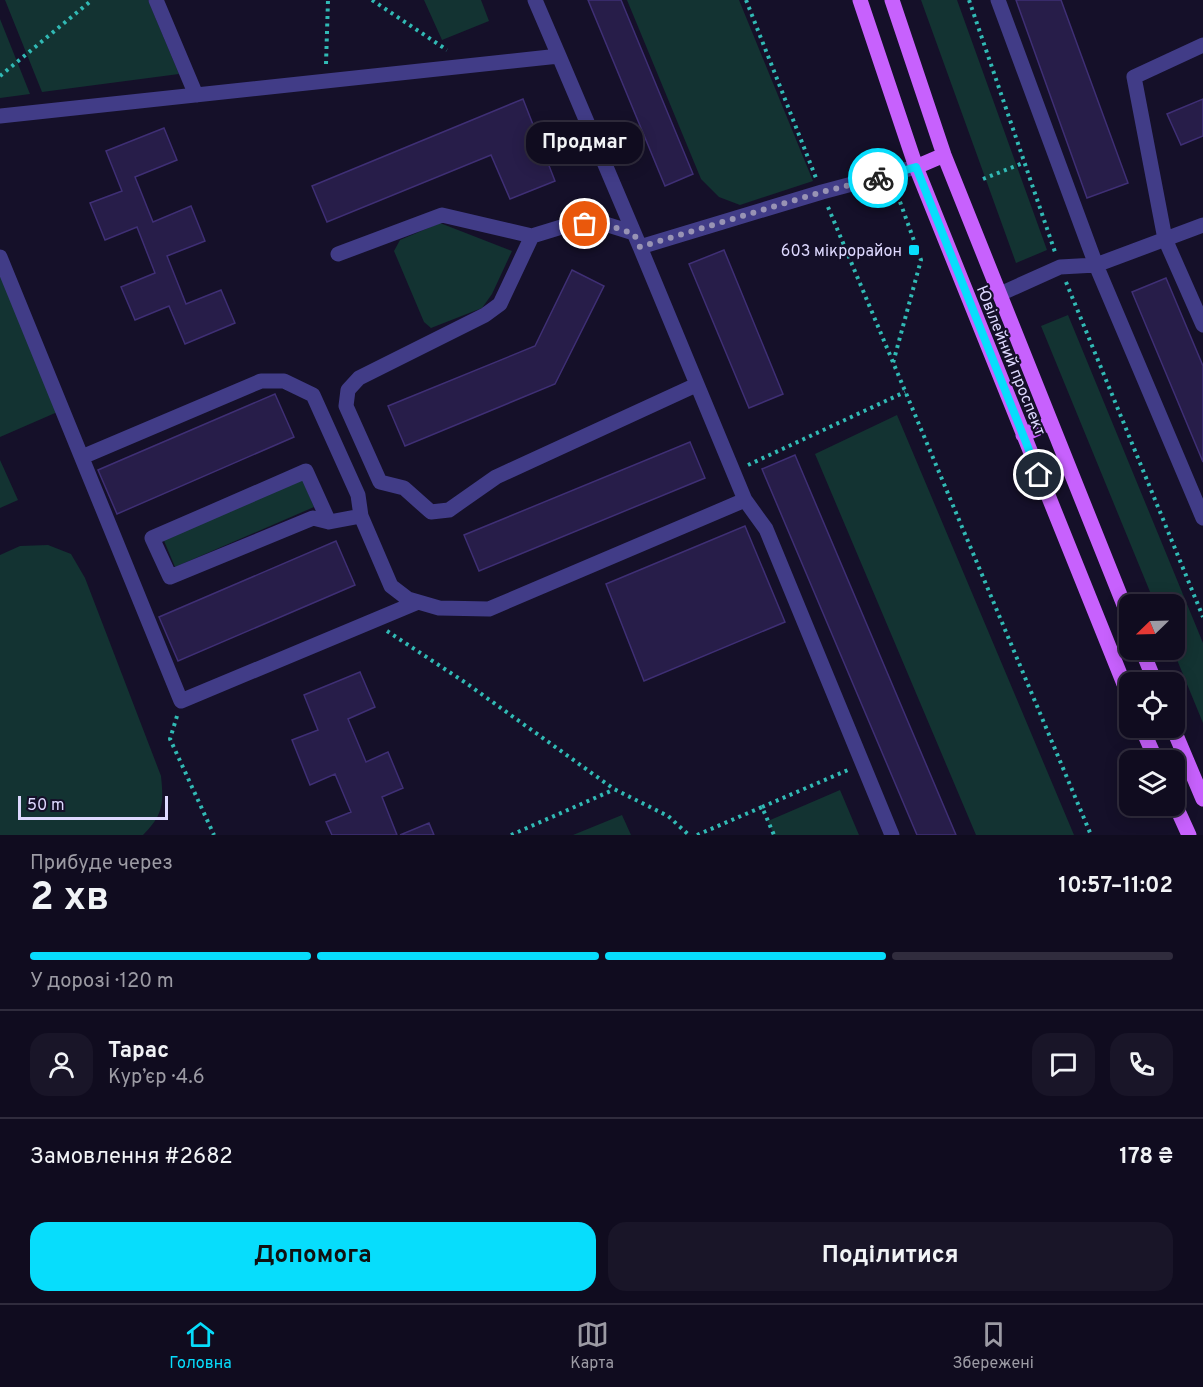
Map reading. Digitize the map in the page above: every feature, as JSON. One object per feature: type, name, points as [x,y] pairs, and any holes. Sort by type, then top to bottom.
[{"type":"main road","name":"Ювілейний проспект","points":[[860,0],[916,167],[1119,672]]},
{"type":"main road","name":"Ювілейний проспект","points":[[892,0],[944,155],[1119,594]]},
{"type":"main road","points":[[916,167],[944,155]]},
{"type":"main road","points":[[1023,435],[1050,423]]},
{"type":"main road","points":[[1177,738],[1203,799]]},
{"type":"main road","points":[[1180,816],[1189,835]]},
{"type":"lane","points":[[156,0],[196,95]]},
{"type":"lane","points":[[535,0],[745,500],[766,529],[892,835]]},
{"type":"lane","points":[[998,0],[1096,265],[1203,518]]},
{"type":"lane","points":[[1203,45],[1134,77],[1165,239],[1203,325]]},
{"type":"lane","points":[[0,116],[559,56]]},
{"type":"lane","points":[[338,255],[442,215],[532,236],[568,225],[602,223],[637,240],[916,167]]},
{"type":"lane","points":[[1000,294],[1060,267],[1096,265],[1203,225]]},
{"type":"lane","points":[[532,236],[500,304],[485,315],[359,378],[348,390],[346,406],[380,482],[404,488],[431,513],[449,510],[496,477],[696,385]]},
{"type":"lane","points":[[0,257],[181,701],[374,623],[418,602]]},
{"type":"lane","points":[[82,457],[261,381],[284,381],[313,395],[358,495],[361,516],[391,586],[408,599],[439,608],[489,609],[745,500]]},
{"type":"lane","points":[[329,522],[306,471],[152,538],[170,578],[313,518],[329,522],[361,516]]},
{"type":"path","points":[[0,76],[92,0]]},
{"type":"path","points":[[326,80],[328,0]]},
{"type":"path","points":[[372,0],[468,64]]},
{"type":"path","points":[[746,0],[822,192]]},
{"type":"path","points":[[969,0],[1060,267],[1203,617]]},
{"type":"path","points":[[983,179],[1023,163]]},
{"type":"path","points":[[884,189],[899,199],[921,260],[893,363]]},
{"type":"path","points":[[836,201],[826,204],[1091,835]]},
{"type":"path","points":[[744,454],[748,465],[905,392]]},
{"type":"path","points":[[374,623],[466,683],[614,789],[668,816],[689,835]]},
{"type":"path","points":[[181,701],[170,739],[214,835]]},
{"type":"path","points":[[697,835],[862,764]]},
{"type":"path","points":[[511,835],[614,789]]},
{"type":"path","points":[[762,807],[774,835]]},
{"type":"green space","points":[[5,0],[148,0],[179,74],[42,92]]},
{"type":"green space","points":[[424,0],[481,0],[489,21],[442,40]]},
{"type":"green space","points":[[627,0],[739,0],[813,181],[740,205],[719,197],[701,179]]},
{"type":"green space","points":[[921,0],[957,0],[1047,250],[1016,263]]},
{"type":"green space","points":[[0,19],[30,94],[0,98]]},
{"type":"green space","points":[[440,223],[512,251],[492,294],[482,308],[431,328],[424,322],[394,251],[400,240]]},
{"type":"green space","points":[[0,261],[62,410],[0,437]]},
{"type":"green space","points":[[1068,315],[1183,594],[1151,594],[1041,326]]},
{"type":"green space","points":[[897,415],[1074,835],[976,835],[815,454]]},
{"type":"green space","points":[[0,460],[18,500],[0,508]]},
{"type":"green space","points":[[301,476],[314,507],[175,567],[162,536]]},
{"type":"green space","points":[[48,545],[71,554],[85,578],[161,776],[161,808],[155,821],[143,835],[0,835],[0,555],[20,546]]},
{"type":"green space","points":[[1185,599],[1203,643],[1203,723],[1185,679],[1185,672],[1182,672],[1177,660],[1185,660]]},
{"type":"green space","points":[[840,790],[859,835],[774,835],[768,821]]},
{"type":"green space","points":[[622,815],[631,835],[573,835]]},
{"type":"building","points":[[588,0],[621,0],[693,174],[665,186]]},
{"type":"building","points":[[1016,0],[1061,0],[1128,183],[1087,198]]},
{"type":"building","points":[[523,99],[555,181],[510,199],[491,155],[327,222],[312,186]]},
{"type":"building","points":[[1203,99],[1203,136],[1181,145],[1167,114]]},
{"type":"building","points":[[164,128],[177,160],[135,177],[153,222],[191,206],[205,241],[167,256],[186,304],[221,290],[235,323],[185,344],[169,306],[135,320],[121,287],[155,273],[137,227],[105,240],[90,203],[122,191],[106,151]]},
{"type":"building","points":[[724,250],[783,394],[749,408],[689,264]]},
{"type":"building","points":[[572,270],[604,286],[555,384],[405,446],[388,406],[535,346]]},
{"type":"building","points":[[1166,278],[1203,366],[1203,462],[1132,292]]},
{"type":"building","points":[[275,394],[294,437],[117,514],[98,470]]},
{"type":"building","points":[[690,442],[705,478],[479,571],[464,535]]},
{"type":"building","points":[[795,455],[956,835],[917,835],[762,469]]},
{"type":"building","points":[[745,526],[785,622],[644,681],[606,584]]},
{"type":"building","points":[[336,541],[355,585],[178,661],[159,617]]},
{"type":"building","points":[[360,672],[375,707],[348,719],[366,762],[388,752],[403,788],[382,797],[397,835],[332,835],[326,822],[351,812],[335,774],[310,785],[292,740],[318,730],[304,695]]},
{"type":"building","points":[[429,823],[434,835],[400,835]]},
{"type":"way so far","points":[[585,224],[602,223],[634,234],[640,247],[822,192],[878,178]]},
{"type":"place","name":"Продмаг","points":[[585,224]]},
{"type":"place","name":"603 мікрорайон","points":[[914,250]]},
{"type":"route","points":[[878,178],[916,167],[1039,475]]}]
